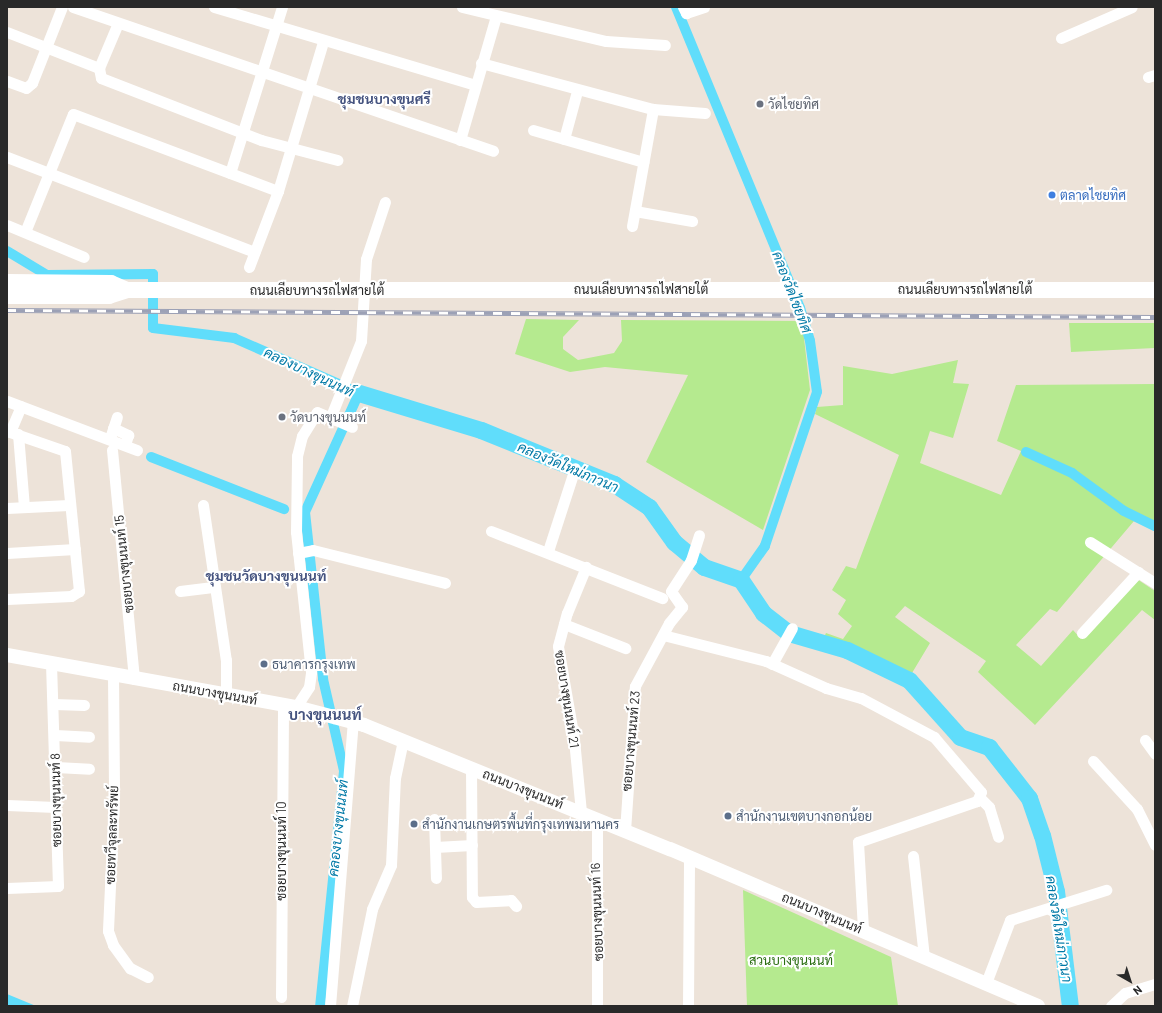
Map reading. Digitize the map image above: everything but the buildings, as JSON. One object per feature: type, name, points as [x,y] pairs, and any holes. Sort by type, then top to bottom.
[{"type":"main road","points":[[7,282],[110,290]]},
{"type":"main road","name":"ถนนเลียบทางรถไฟสายใต้","points":[[110,290],[185,291],[774,288],[1155,290]]},
{"type":"main road","points":[[7,296],[110,290]]},
{"type":"street","points":[[7,82],[30,86],[62,7]]},
{"type":"street","points":[[73,7],[262,74],[493,151]]},
{"type":"street","points":[[214,7],[275,28],[475,85]]},
{"type":"street","points":[[230,173],[282,7]]},
{"type":"street","points":[[462,7],[606,41],[665,45]]},
{"type":"street","points":[[683,7],[686,13],[704,7]]},
{"type":"street","points":[[1061,38],[1132,7]]},
{"type":"street","points":[[460,140],[481,63],[496,16]]},
{"type":"street","points":[[118,23],[99,68],[99,76],[104,80],[291,150],[337,160]]},
{"type":"street","points":[[7,32],[99,68]]},
{"type":"street","points":[[249,266],[278,191],[323,42]]},
{"type":"street","points":[[481,63],[577,91],[653,109],[705,113]]},
{"type":"street","points":[[564,139],[577,91]]},
{"type":"street","points":[[632,226],[653,109]]},
{"type":"street","points":[[25,232],[67,120],[77,114],[278,191]]},
{"type":"street","points":[[532,130],[643,162]]},
{"type":"street","points":[[7,157],[254,252]]},
{"type":"street","points":[[331,416],[361,340],[366,259],[385,202]]},
{"type":"street","points":[[635,211],[692,221]]},
{"type":"street","points":[[7,225],[84,257]]},
{"type":"street","points":[[7,401],[111,444],[125,445],[137,450]]},
{"type":"street","points":[[21,406],[12,432],[24,507]]},
{"type":"street","points":[[290,706],[309,687],[312,672],[298,553],[296,503],[297,456],[302,436],[314,414],[331,416],[348,425]]},
{"type":"street","points":[[111,444],[116,417]]},
{"type":"street","points":[[113,428],[128,435],[125,445]]},
{"type":"street","points":[[7,599],[78,593],[65,451],[12,432]]},
{"type":"street","name":"ซอยบางขุนนนท์ 15","points":[[111,444],[134,679]]},
{"type":"street","points":[[548,550],[575,470]]},
{"type":"street","points":[[7,508],[69,505]]},
{"type":"street","points":[[204,505],[226,660],[226,694]]},
{"type":"street","points":[[491,531],[548,550],[662,598]]},
{"type":"street","name":"ซอยบางขุนนนท์ 23","points":[[625,830],[635,686],[663,635],[682,608],[671,592],[691,560],[699,536]]},
{"type":"street","points":[[1090,542],[1155,583]]},
{"type":"street","points":[[7,554],[75,550]]},
{"type":"street","points":[[298,553],[313,550],[445,583]]},
{"type":"street","name":"ซอยบางขุนนนท์ 21","points":[[581,812],[574,739],[559,652],[564,624],[586,567]]},
{"type":"street","points":[[1082,633],[1138,572]]},
{"type":"street","points":[[180,592],[215,587]]},
{"type":"street","points":[[564,624],[625,648]]},
{"type":"street","points":[[772,664],[792,628]]},
{"type":"street","points":[[663,635],[772,664],[826,688],[861,698],[934,738],[981,792],[980,798]]},
{"type":"street","name":"ถนนบางขุนนนท์","points":[[7,655],[290,706],[353,722],[403,740],[625,830],[863,930],[1038,1006]]},
{"type":"street","name":"ซอยบางขุนนนท์ 8","points":[[7,888],[58,886],[55,807],[55,735],[51,664]]},
{"type":"street","name":"ซอยทวีจุลละทรัพย์","points":[[113,675],[114,798],[108,931],[113,946],[130,968],[148,978]]},
{"type":"street","points":[[54,704],[84,705]]},
{"type":"street","name":"ซอยบางขุนนนท์ 10","points":[[281,997],[290,706]]},
{"type":"street","points":[[330,1006],[353,722]]},
{"type":"street","points":[[55,735],[88,737]]},
{"type":"street","points":[[352,1006],[372,909],[391,864],[395,778],[403,740]]},
{"type":"street","points":[[1145,740],[1155,754]]},
{"type":"street","points":[[1093,761],[1137,809],[1155,845]]},
{"type":"street","points":[[56,767],[89,768]]},
{"type":"street","points":[[471,767],[474,900],[511,900],[516,906]]},
{"type":"street","points":[[980,798],[988,807],[998,837]]},
{"type":"street","points":[[863,930],[858,842],[980,798]]},
{"type":"street","points":[[7,805],[55,807]]},
{"type":"street","points":[[434,819],[436,878]]},
{"type":"street","name":"ซอยบางขุนนนท์ 16","points":[[597,819],[597,1006]]},
{"type":"street","points":[[435,847],[472,845]]},
{"type":"street","points":[[913,856],[924,957]]},
{"type":"street","points":[[688,1006],[689,858]]},
{"type":"street","points":[[986,983],[1010,920],[1066,905],[1106,890]]},
{"type":"street","points":[[1111,1006],[1125,993],[1155,984]]},
{"type":"green space","points":[[526,319],[579,320],[563,337],[563,349],[578,360],[614,353],[622,341],[621,320],[802,321],[810,390],[763,530],[646,462],[688,375],[605,367],[570,372],[515,354]]},
{"type":"green space","points":[[1069,323],[1155,323],[1155,348],[1071,352]]},
{"type":"green space","points":[[958,360],[953,383],[969,384],[953,438],[930,431],[920,463],[1001,495],[1021,451],[997,441],[1016,385],[1155,384],[1155,530],[1134,521],[1057,612],[1050,609],[1016,645],[1041,666],[1073,630],[1081,639],[1137,579],[1155,591],[1155,620],[1142,610],[1035,725],[978,672],[986,661],[905,606],[895,617],[930,643],[909,678],[820,646],[826,633],[843,639],[852,626],[838,614],[846,600],[832,590],[846,566],[856,569],[899,455],[815,414],[817,407],[843,405],[843,366],[892,374]]},
{"type":"green space","name":"สวนบางขุนนนท์","points":[[743,890],[891,957],[898,1006],[747,1006]]},
{"type":"water","points":[[7,994],[36,1006],[7,1006]]},
{"type":"waterway","name":"คลองวัดไชยทิศ","points":[[676,7],[800,308],[810,341],[817,392],[765,546],[741,580]]},
{"type":"waterway","name":"คลองบางขุนนนท์","points":[[7,251],[47,275],[153,274],[153,328],[234,338],[359,393],[305,512],[323,679],[344,771],[320,1006]]},
{"type":"waterway","name":"คลองวัดใหม่ภาวนา","points":[[359,393],[481,430],[614,484],[649,507],[674,542],[704,567],[741,580],[763,613],[789,633],[847,650],[909,680],[960,737],[989,747],[1029,798],[1042,835],[1056,891],[1070,1006]]},
{"type":"waterway","points":[[1026,452],[1072,473],[1124,511],[1155,526]]},
{"type":"waterway","points":[[151,457],[284,509]]},
{"type":"railway","points":[[7,310],[1155,317]]},
{"type":"place","name":"วัดไชยทิศ","points":[[760,104]]},
{"type":"place","name":"ตลาดไชยทิศ","points":[[1052,195]]},
{"type":"place","name":"วัดบางขุนนนท์","points":[[282,417]]},
{"type":"place","name":"ธนาคารกรุงเทพ","points":[[264,664]]},
{"type":"place","name":"สำนักงานเขตบางกอกน้อย","points":[[728,816]]},
{"type":"place","name":"สำนักงานเกษตรพื้นที่กรุงเทพมหานคร","points":[[414,824]]},
{"type":"district","name":"ชุมชนบางขุนศรี","points":[[384,99]]},
{"type":"district","name":"ชุมชนวัดบางขุนนนท์","points":[[266,576]]},
{"type":"district","name":"บางขุนนนท์","points":[[325,715]]}]
